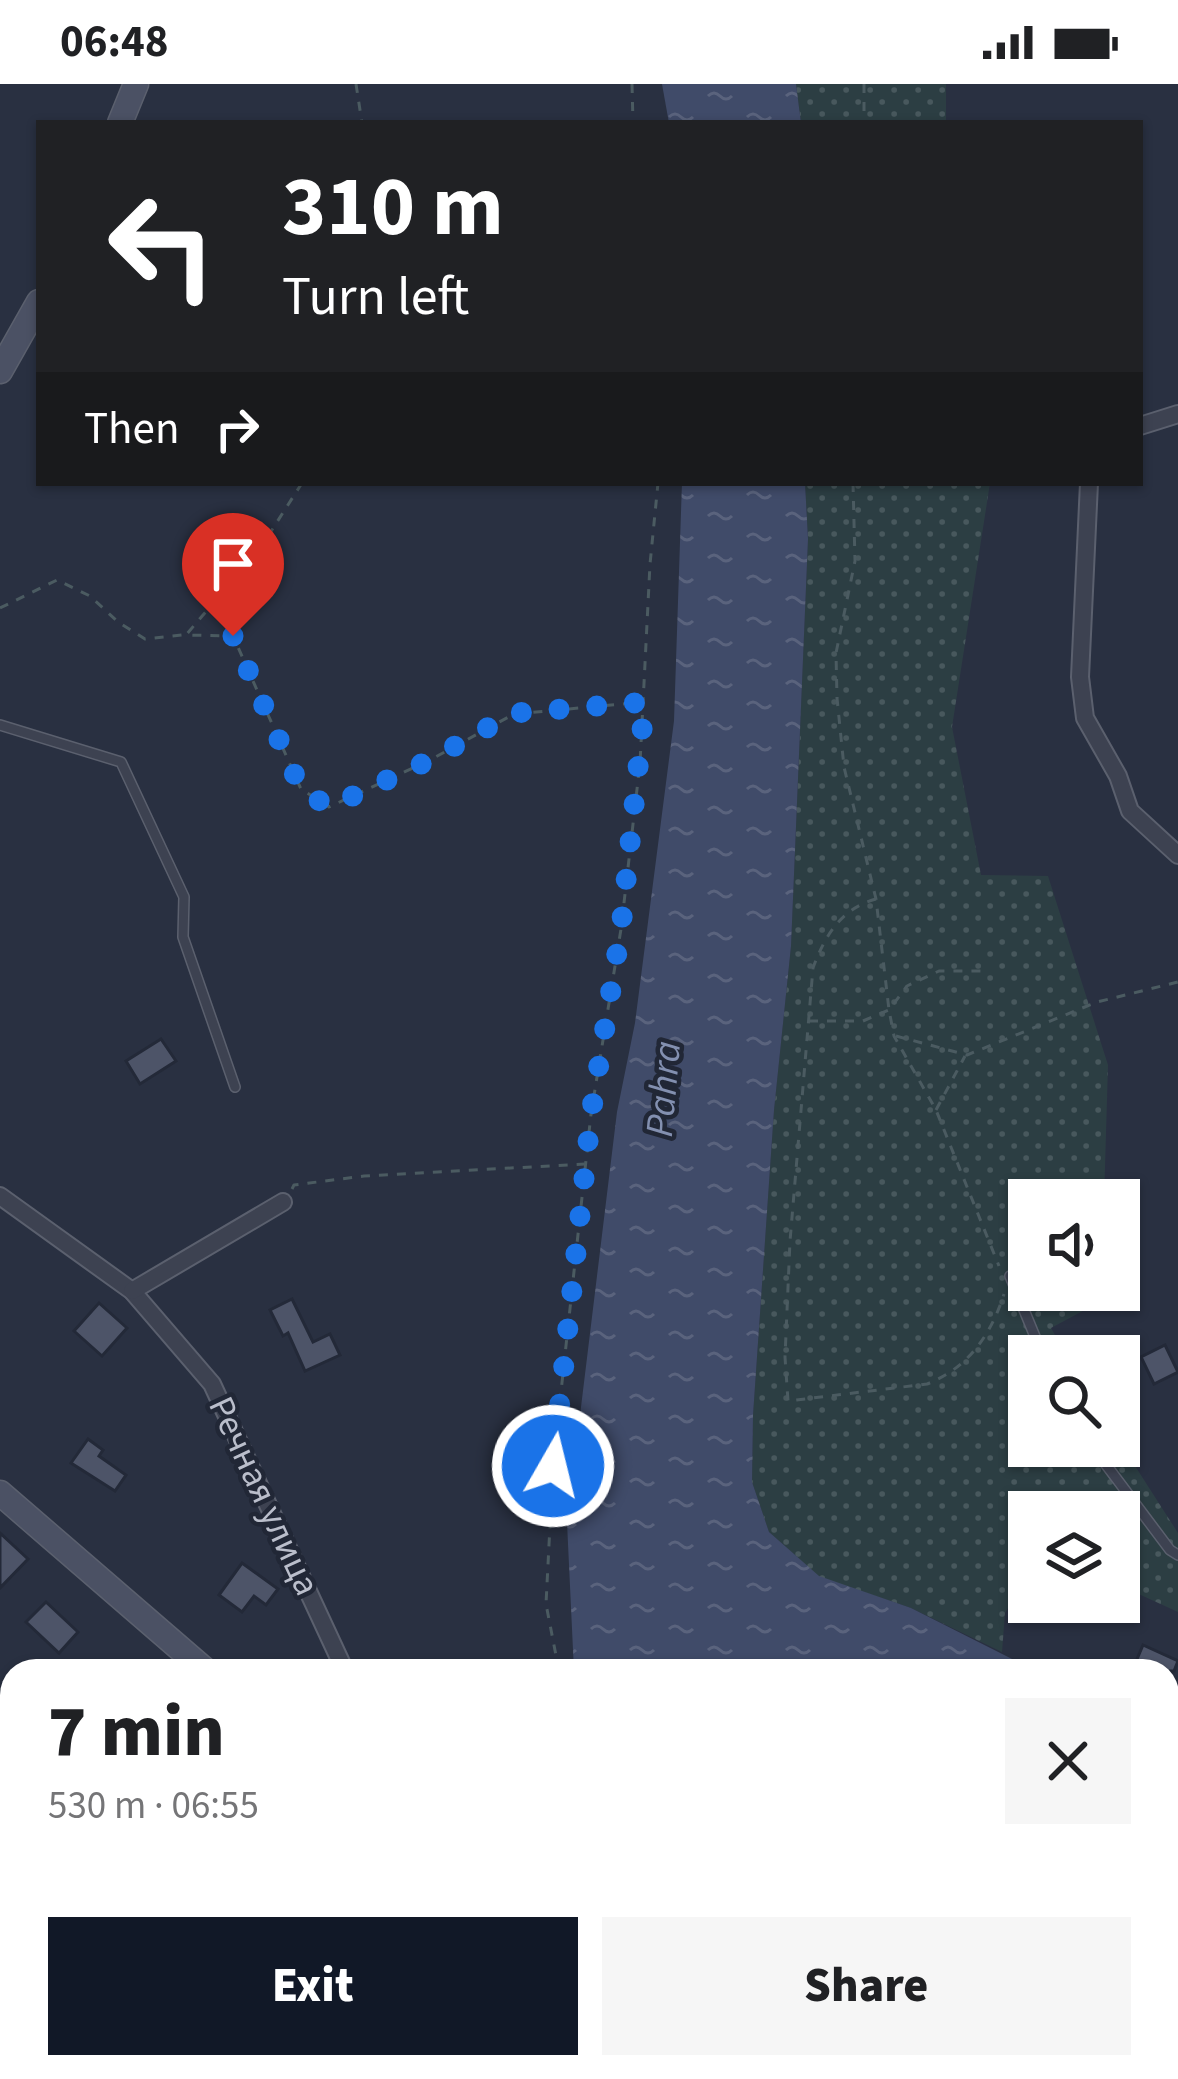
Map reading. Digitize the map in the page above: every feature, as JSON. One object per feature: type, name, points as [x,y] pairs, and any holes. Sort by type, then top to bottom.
[{"type":"street","points":[[121,120],[136,84]]},
{"type":"street","points":[[0,370],[36,307]]},
{"type":"street","points":[[1143,425],[1178,414]]},
{"type":"street","points":[[1088,486],[1080,677],[1085,718],[1118,776],[1130,811],[1178,855]]},
{"type":"street","name":"Речная улица","points":[[0,1196],[132,1291],[212,1384],[339,1659]]},
{"type":"street","points":[[132,1291],[283,1202]]},
{"type":"street","points":[[0,1493],[192,1659]]},
{"type":"lane","points":[[0,725],[121,762],[184,897],[183,937],[235,1087]]},
{"type":"lane","points":[[1108,1467],[1178,1555]]},
{"type":"path","points":[[356,84],[362,120]]},
{"type":"path","points":[[632,84],[633,120]]},
{"type":"path","points":[[864,84],[864,120]]},
{"type":"path","points":[[186,634],[261,548],[300,486]]},
{"type":"path","points":[[557,1659],[546,1604],[553,1466],[591,1114],[621,928],[645,702],[658,486]]},
{"type":"path","points":[[854,486],[855,561],[836,653],[837,698],[844,767],[877,899],[894,1036],[936,1109],[998,1264],[1008,1274]]},
{"type":"path","points":[[0,608],[57,580],[90,596],[145,639],[186,634],[233,636],[301,789],[329,807],[430,760],[514,713],[645,702]]},
{"type":"path","points":[[877,899],[859,903],[848,912],[821,946],[813,968],[789,1264],[788,1401],[928,1384],[946,1376],[960,1367],[991,1328],[1008,1281]]},
{"type":"path","points":[[807,1021],[863,1021],[889,1010],[907,986],[939,971],[988,971]]},
{"type":"path","points":[[894,1036],[967,1055],[1097,1002],[1178,982]]},
{"type":"path","points":[[936,1109],[967,1055]]},
{"type":"path","points":[[283,1202],[294,1185],[364,1176],[587,1164]]},
{"type":"shaded area","points":[[796,84],[946,84],[946,120],[801,120]]},
{"type":"shaded area","points":[[805,486],[990,486],[952,727],[981,875],[1048,876],[1108,1065],[1105,1179],[1008,1179],[1008,1311],[1083,1311],[1051,1328],[1055,1335],[1008,1335],[1008,1467],[1136,1467],[1178,1533],[1178,1612],[1140,1595],[1140,1491],[1008,1491],[1008,1608],[1002,1652],[911,1608],[819,1577],[769,1532],[752,1482],[753,1415],[774,1110],[791,946],[808,539]]},
{"type":"water","points":[[662,84],[796,84],[801,120],[668,120]]},
{"type":"water","name":"Pahra","points":[[682,486],[805,486],[808,539],[791,946],[774,1110],[752,1482],[769,1532],[819,1576],[911,1608],[1012,1659],[573,1659],[567,1522],[617,1112],[635,1023],[674,721]]},
{"type":"building","points":[[161,1039],[176,1061],[140,1084],[126,1061]]},
{"type":"building","points":[[292,1299],[313,1342],[330,1334],[340,1355],[305,1371],[288,1333],[283,1336],[270,1310]]},
{"type":"building","points":[[99,1303],[127,1328],[102,1356],[74,1331]]},
{"type":"building","points":[[1165,1345],[1178,1372],[1154,1384],[1141,1357]]},
{"type":"building","points":[[88,1439],[103,1450],[99,1456],[126,1475],[115,1491],[71,1463]]},
{"type":"building","points":[[0,1533],[28,1559],[0,1588]]},
{"type":"building","points":[[242,1563],[278,1589],[266,1605],[254,1596],[242,1612],[219,1595]]},
{"type":"building","points":[[46,1602],[78,1632],[59,1653],[26,1622]]},
{"type":"building","points":[[1143,1645],[1174,1659],[1137,1659]]},
{"type":"route","points":[[233,636],[301,789],[329,807],[430,760],[514,713],[645,702],[621,928],[591,1114],[553,1466]]}]
